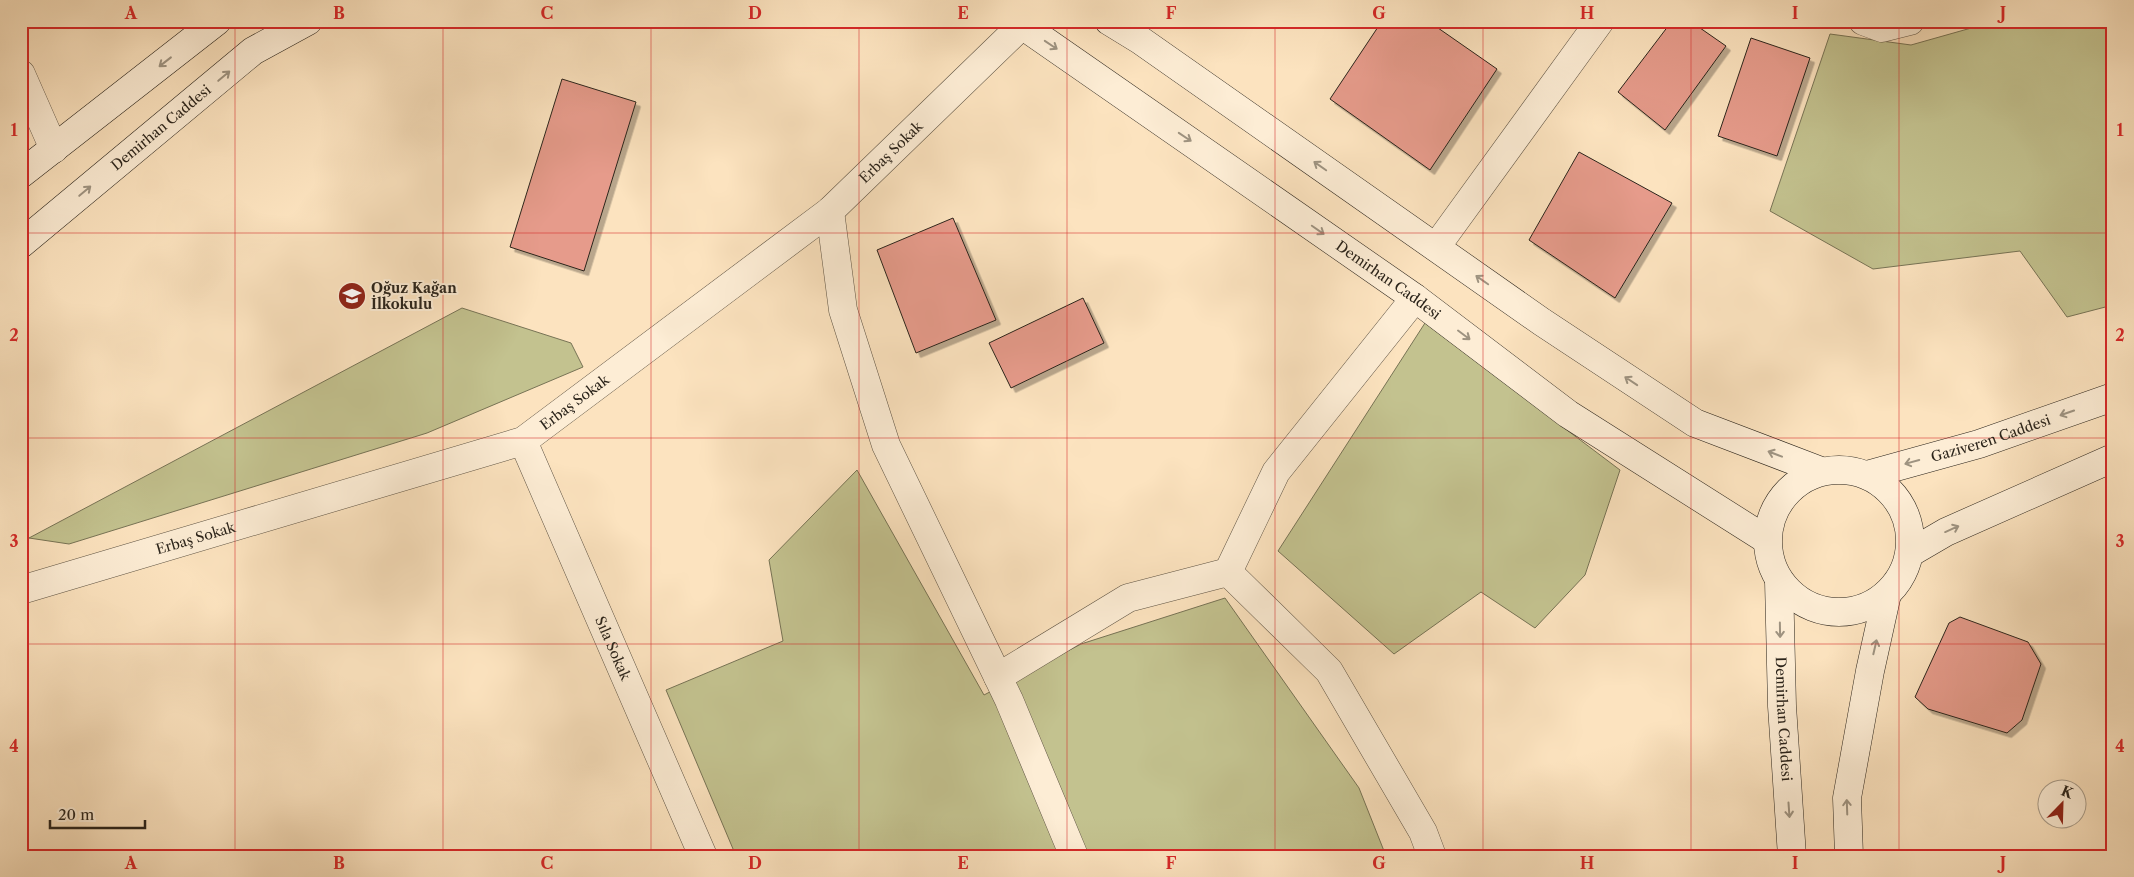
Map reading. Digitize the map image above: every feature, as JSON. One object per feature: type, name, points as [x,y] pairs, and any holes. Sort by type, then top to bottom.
[{"type":"main road","points":[[21,174],[217,21]]},
{"type":"main road","name":"Demirhan Caddesi","points":[[21,244],[253,51],[308,21]]},
{"type":"main road","points":[[1109,21],[1140,40],[1542,322],[1695,423],[1820,471]]},
{"type":"main road","points":[[1436,247],[1600,21]]},
{"type":"main road","points":[[1864,21],[1882,28],[1910,21]]},
{"type":"main road","name":"Demirhan Caddesi","points":[[1015,23],[1415,298],[1568,414],[1767,540]]},
{"type":"main road","name":"Erbaş Sokak","points":[[21,590],[523,441],[830,210],[1015,23]]},
{"type":"main road","points":[[21,74],[54,149]]},
{"type":"main road","points":[[830,210],[843,310],[886,445],[998,677],[1074,856]]},
{"type":"main road","points":[[21,263],[48,222]]},
{"type":"main road","points":[[998,677],[1128,598],[1228,572],[1276,472],[1415,298]]},
{"type":"main road","name":"Gaziveren Caddesi","points":[[1867,475],[1979,444],[2113,397]]},
{"type":"main road","name":"Sıla Sokak","points":[[523,441],[698,854]]},
{"type":"main road","points":[[1910,553],[1946,532],[2113,458]]},
{"type":"main road","points":[[1844,469],[1867,475],[1887,488],[1902,507],[1910,530],[1910,553],[1902,576],[1887,594],[1866,608],[1842,613],[1818,610],[1796,599],[1779,581],[1770,562],[1767,540],[1770,517],[1782,497],[1799,481],[1820,471],[1844,469]]},
{"type":"main road","points":[[1228,572],[1330,670],[1423,832],[1432,856]]},
{"type":"main road","name":"Demirhan Caddesi","points":[[1779,581],[1782,706],[1792,856]]},
{"type":"main road","points":[[1849,856],[1847,798],[1870,671],[1887,594]]},
{"type":"shaded area","points":[[1996,21],[2113,21],[2113,305],[2067,317],[2020,251],[1873,269],[1770,211],[1830,34],[1911,45]]},
{"type":"shaded area","points":[[462,308],[571,343],[583,367],[427,433],[69,544],[29,538]]},
{"type":"shaded area","points":[[1425,323],[1620,470],[1585,575],[1535,628],[1481,592],[1394,654],[1278,551]]},
{"type":"shaded area","points":[[857,470],[984,695],[1081,644],[1225,598],[1359,788],[1386,856],[736,856],[666,690],[783,641],[769,560]]},
{"type":"building","points":[[1382,21],[1428,21],[1497,69],[1430,170],[1330,99]]},
{"type":"building","points":[[1672,21],[1690,21],[1726,46],[1665,130],[1618,92]]},
{"type":"building","points":[[1751,38],[1810,58],[1777,156],[1718,136]]},
{"type":"building","points":[[562,79],[636,102],[584,271],[510,247]]},
{"type":"building","points":[[1579,152],[1672,203],[1615,298],[1529,240]]},
{"type":"building","points":[[953,218],[996,320],[916,353],[877,250]]},
{"type":"building","points":[[1083,298],[1104,343],[1011,388],[989,343]]},
{"type":"building","points":[[1960,617],[2028,642],[2041,664],[2022,720],[2007,733],[1928,709],[1915,697],[1949,623]]},
{"type":"place","name":"Oğuz Kağan İlkokulu","points":[[352,296]]}]
